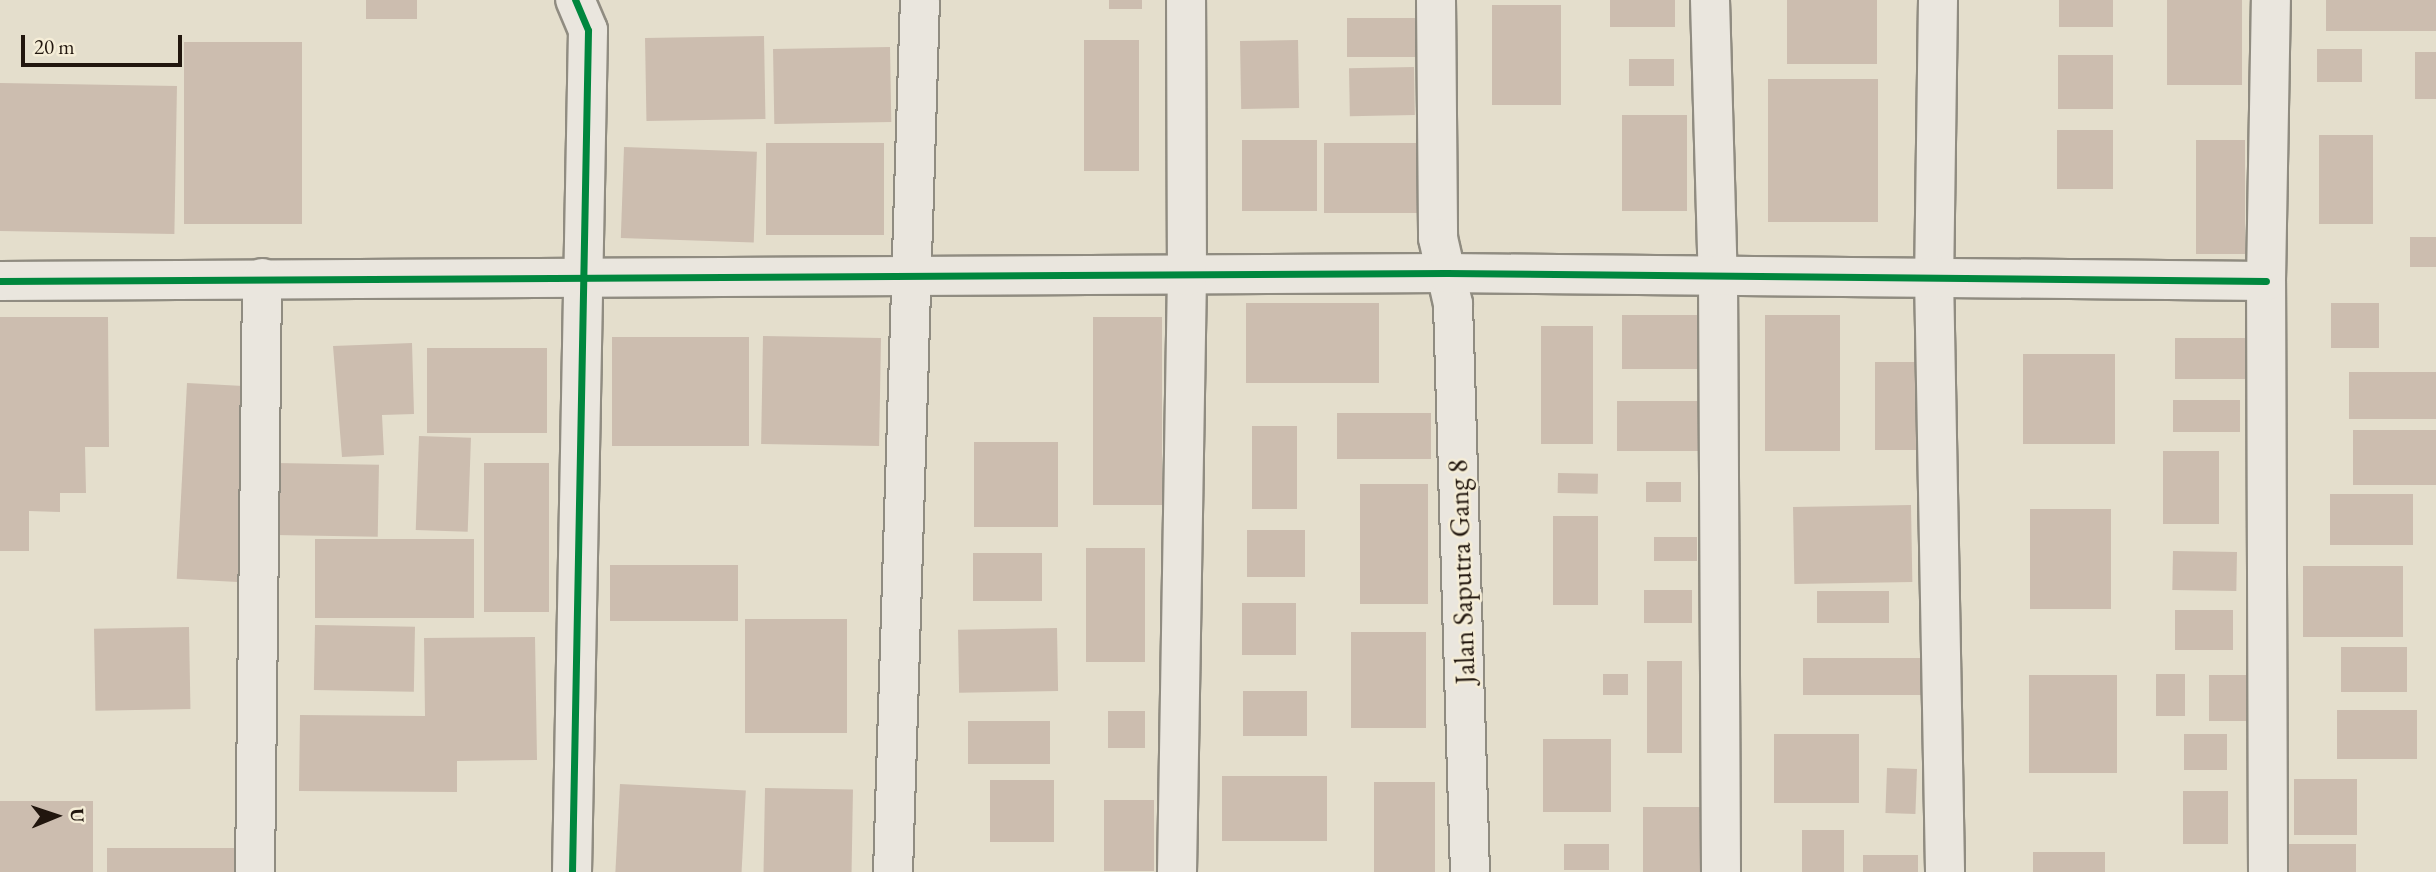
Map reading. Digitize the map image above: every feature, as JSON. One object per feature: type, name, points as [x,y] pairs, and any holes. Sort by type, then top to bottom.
[{"type":"street","points":[[572,872],[588,30],[575,0]]},
{"type":"street","points":[[893,872],[920,0]]},
{"type":"street","points":[[1177,872],[1187,276],[1186,0]]},
{"type":"street","name":"Jalan Saputra Gang 8","points":[[1436,0],[1438,238],[1453,304],[1470,872]]},
{"type":"street","points":[[1710,0],[1718,278],[1721,872]]},
{"type":"street","points":[[1938,0],[1934,275],[1945,872]]},
{"type":"street","points":[[2268,872],[2266,281],[2271,0]]},
{"type":"street","points":[[0,281],[262,278],[584,281],[1446,274],[1718,278],[1934,275],[2266,281]]},
{"type":"street","points":[[255,872],[262,278]]},
{"type":"building","points":[[366,0],[417,0],[417,19],[366,19]]},
{"type":"building","points":[[1109,0],[1142,0],[1142,9],[1109,9]]},
{"type":"building","points":[[1610,0],[1675,0],[1675,27],[1610,27]]},
{"type":"building","points":[[1787,0],[1877,0],[1877,64],[1787,64]]},
{"type":"building","points":[[2059,0],[2113,0],[2113,27],[2059,27]]},
{"type":"building","points":[[2167,0],[2242,0],[2242,85],[2167,85]]},
{"type":"building","points":[[2326,0],[2436,0],[2436,31],[2326,31]]},
{"type":"building","points":[[1492,5],[1561,5],[1561,105],[1492,105]]},
{"type":"building","points":[[1347,18],[1418,18],[1418,57],[1347,57]]},
{"type":"building","points":[[764,36],[765,119],[646,121],[645,38]]},
{"type":"building","points":[[1084,40],[1139,40],[1139,171],[1084,171]]},
{"type":"building","points":[[1298,40],[1299,108],[1241,109],[1240,41]]},
{"type":"building","points":[[184,42],[302,42],[302,224],[184,224]]},
{"type":"building","points":[[890,47],[891,122],[774,124],[773,49]]},
{"type":"building","points":[[2317,49],[2362,49],[2362,82],[2317,82]]},
{"type":"building","points":[[2415,52],[2436,52],[2436,99],[2415,99]]},
{"type":"building","points":[[2058,55],[2113,55],[2113,109],[2058,109]]},
{"type":"building","points":[[1629,59],[1674,59],[1674,86],[1629,86]]},
{"type":"building","points":[[1414,67],[1415,115],[1350,116],[1349,68]]},
{"type":"building","points":[[1768,79],[1878,79],[1878,222],[1768,222]]},
{"type":"building","points":[[0,83],[177,86],[174,234],[0,231]]},
{"type":"building","points":[[1622,115],[1687,115],[1687,211],[1622,211]]},
{"type":"building","points":[[2057,130],[2113,130],[2113,189],[2057,189]]},
{"type":"building","points":[[2319,135],[2373,135],[2373,224],[2319,224]]},
{"type":"building","points":[[1242,140],[1317,140],[1317,211],[1242,211]]},
{"type":"building","points":[[2196,140],[2245,140],[2245,254],[2196,254]]},
{"type":"building","points":[[766,143],[884,143],[884,235],[766,235]]},
{"type":"building","points":[[1324,143],[1420,143],[1420,213],[1324,213]]},
{"type":"building","points":[[624,147],[757,152],[754,243],[621,238]]},
{"type":"building","points":[[2410,237],[2436,237],[2436,267],[2410,267]]},
{"type":"building","points":[[1246,303],[1379,303],[1379,383],[1246,383]]},
{"type":"building","points":[[2331,303],[2379,303],[2379,348],[2331,348]]},
{"type":"building","points":[[1622,315],[1711,315],[1711,369],[1622,369]]},
{"type":"building","points":[[1765,315],[1840,315],[1840,451],[1765,451]]},
{"type":"building","points":[[0,317],[108,317],[109,447],[85,447],[86,493],[60,493],[60,512],[29,511],[29,551],[0,551]]},
{"type":"building","points":[[1093,317],[1162,317],[1162,505],[1093,505]]},
{"type":"building","points":[[1541,326],[1593,326],[1593,444],[1541,444]]},
{"type":"building","points":[[763,336],[881,338],[879,446],[761,444]]},
{"type":"building","points":[[612,337],[749,337],[749,446],[612,446]]},
{"type":"building","points":[[2175,338],[2260,338],[2260,379],[2175,379]]},
{"type":"building","points":[[412,343],[414,414],[382,415],[384,455],[342,457],[333,346]]},
{"type":"building","points":[[427,348],[547,348],[547,433],[427,433]]},
{"type":"building","points":[[2023,354],[2115,354],[2115,444],[2023,444]]},
{"type":"building","points":[[1875,362],[1924,362],[1924,450],[1875,450]]},
{"type":"building","points":[[2349,372],[2436,372],[2436,419],[2349,419]]},
{"type":"building","points":[[187,383],[248,386],[238,582],[177,579]]},
{"type":"building","points":[[2173,400],[2240,400],[2240,432],[2173,432]]},
{"type":"building","points":[[1617,401],[1711,401],[1711,451],[1617,451]]},
{"type":"building","points":[[1337,413],[1431,413],[1431,459],[1337,459]]},
{"type":"building","points":[[1252,426],[1297,426],[1297,509],[1252,509]]},
{"type":"building","points":[[2353,430],[2436,430],[2436,485],[2353,485]]},
{"type":"building","points":[[419,436],[471,438],[468,532],[416,530]]},
{"type":"building","points":[[974,442],[1058,442],[1058,527],[974,527]]},
{"type":"building","points":[[2163,451],[2219,451],[2219,524],[2163,524]]},
{"type":"building","points":[[276,463],[379,465],[378,537],[275,535]]},
{"type":"building","points":[[484,463],[549,463],[549,612],[484,612]]},
{"type":"building","points":[[1558,473],[1598,474],[1598,494],[1558,493]]},
{"type":"building","points":[[1646,482],[1681,482],[1681,502],[1646,502]]},
{"type":"building","points":[[1360,484],[1428,484],[1428,604],[1360,604]]},
{"type":"building","points":[[2330,494],[2413,494],[2413,545],[2330,545]]},
{"type":"building","points":[[1911,505],[1912,582],[1794,584],[1793,507]]},
{"type":"building","points":[[2030,509],[2111,509],[2111,609],[2030,609]]},
{"type":"building","points":[[1553,516],[1598,516],[1598,605],[1553,605]]},
{"type":"building","points":[[1247,530],[1305,530],[1305,577],[1247,577]]},
{"type":"building","points":[[1654,537],[1697,537],[1697,561],[1654,561]]},
{"type":"building","points":[[315,539],[474,539],[474,618],[315,618]]},
{"type":"building","points":[[1086,548],[1145,548],[1145,662],[1086,662]]},
{"type":"building","points":[[2173,551],[2237,552],[2236,591],[2172,590]]},
{"type":"building","points":[[973,553],[1042,553],[1042,601],[973,601]]},
{"type":"building","points":[[610,565],[738,565],[738,621],[610,621]]},
{"type":"building","points":[[2303,566],[2403,566],[2403,637],[2303,637]]},
{"type":"building","points":[[1644,590],[1692,590],[1692,623],[1644,623]]},
{"type":"building","points":[[1817,591],[1889,591],[1889,623],[1817,623]]},
{"type":"building","points":[[1242,603],[1296,603],[1296,655],[1242,655]]},
{"type":"building","points":[[2175,610],[2233,610],[2233,650],[2175,650]]},
{"type":"building","points":[[745,619],[847,619],[847,733],[745,733]]},
{"type":"building","points":[[315,625],[415,627],[414,692],[314,690]]},
{"type":"building","points":[[189,627],[190,709],[95,711],[94,629]]},
{"type":"building","points":[[1057,628],[1058,691],[959,693],[958,630]]},
{"type":"building","points":[[1351,632],[1426,632],[1426,728],[1351,728]]},
{"type":"building","points":[[535,637],[537,760],[457,761],[457,792],[299,791],[300,715],[425,716],[424,638]]},
{"type":"building","points":[[2341,647],[2407,647],[2407,692],[2341,692]]},
{"type":"building","points":[[1803,658],[1926,658],[1926,695],[1803,695]]},
{"type":"building","points":[[1647,661],[1682,661],[1682,753],[1647,753]]},
{"type":"building","points":[[1603,674],[1628,674],[1628,695],[1603,695]]},
{"type":"building","points":[[2156,674],[2185,674],[2185,716],[2156,716]]},
{"type":"building","points":[[2029,675],[2117,675],[2117,773],[2029,773]]},
{"type":"building","points":[[2209,675],[2250,675],[2250,721],[2209,721]]},
{"type":"building","points":[[1243,691],[1307,691],[1307,736],[1243,736]]},
{"type":"building","points":[[2337,710],[2417,710],[2417,759],[2337,759]]},
{"type":"building","points":[[1108,711],[1145,711],[1145,748],[1108,748]]},
{"type":"building","points":[[968,721],[1050,721],[1050,764],[968,764]]},
{"type":"building","points":[[1774,734],[1859,734],[1859,803],[1774,803]]},
{"type":"building","points":[[2184,734],[2227,734],[2227,770],[2184,770]]},
{"type":"building","points":[[1543,739],[1611,739],[1611,812],[1543,812]]},
{"type":"building","points":[[1887,768],[1917,769],[1915,814],[1885,813]]},
{"type":"building","points":[[1222,776],[1327,776],[1327,841],[1222,841]]},
{"type":"building","points":[[2294,779],[2357,779],[2357,835],[2294,835]]},
{"type":"building","points":[[990,780],[1054,780],[1054,842],[990,842]]},
{"type":"building","points":[[1374,782],[1435,782],[1435,872],[1374,872]]},
{"type":"building","points":[[620,784],[746,791],[742,872],[615,872]]},
{"type":"building","points":[[765,788],[853,790],[852,872],[764,872]]},
{"type":"building","points":[[2183,791],[2228,791],[2228,844],[2183,844]]},
{"type":"building","points":[[1104,800],[1154,800],[1154,871],[1104,871]]},
{"type":"building","points":[[0,801],[93,801],[93,872],[0,872]]},
{"type":"building","points":[[1643,807],[1700,807],[1700,872],[1643,872]]},
{"type":"building","points":[[1802,830],[1844,830],[1844,872],[1802,872]]},
{"type":"building","points":[[1564,844],[1609,844],[1609,870],[1564,870]]},
{"type":"building","points":[[2284,844],[2356,844],[2356,872],[2284,872]]},
{"type":"building","points":[[107,848],[234,848],[234,872],[107,872]]},
{"type":"building","points":[[2033,852],[2105,852],[2105,872],[2033,872]]},
{"type":"building","points":[[1863,855],[1918,855],[1918,872],[1863,872]]},
{"type":"cycle path","points":[[572,872],[588,30],[575,0]]},
{"type":"cycle path","points":[[0,281],[1446,273],[2266,281]]}]
